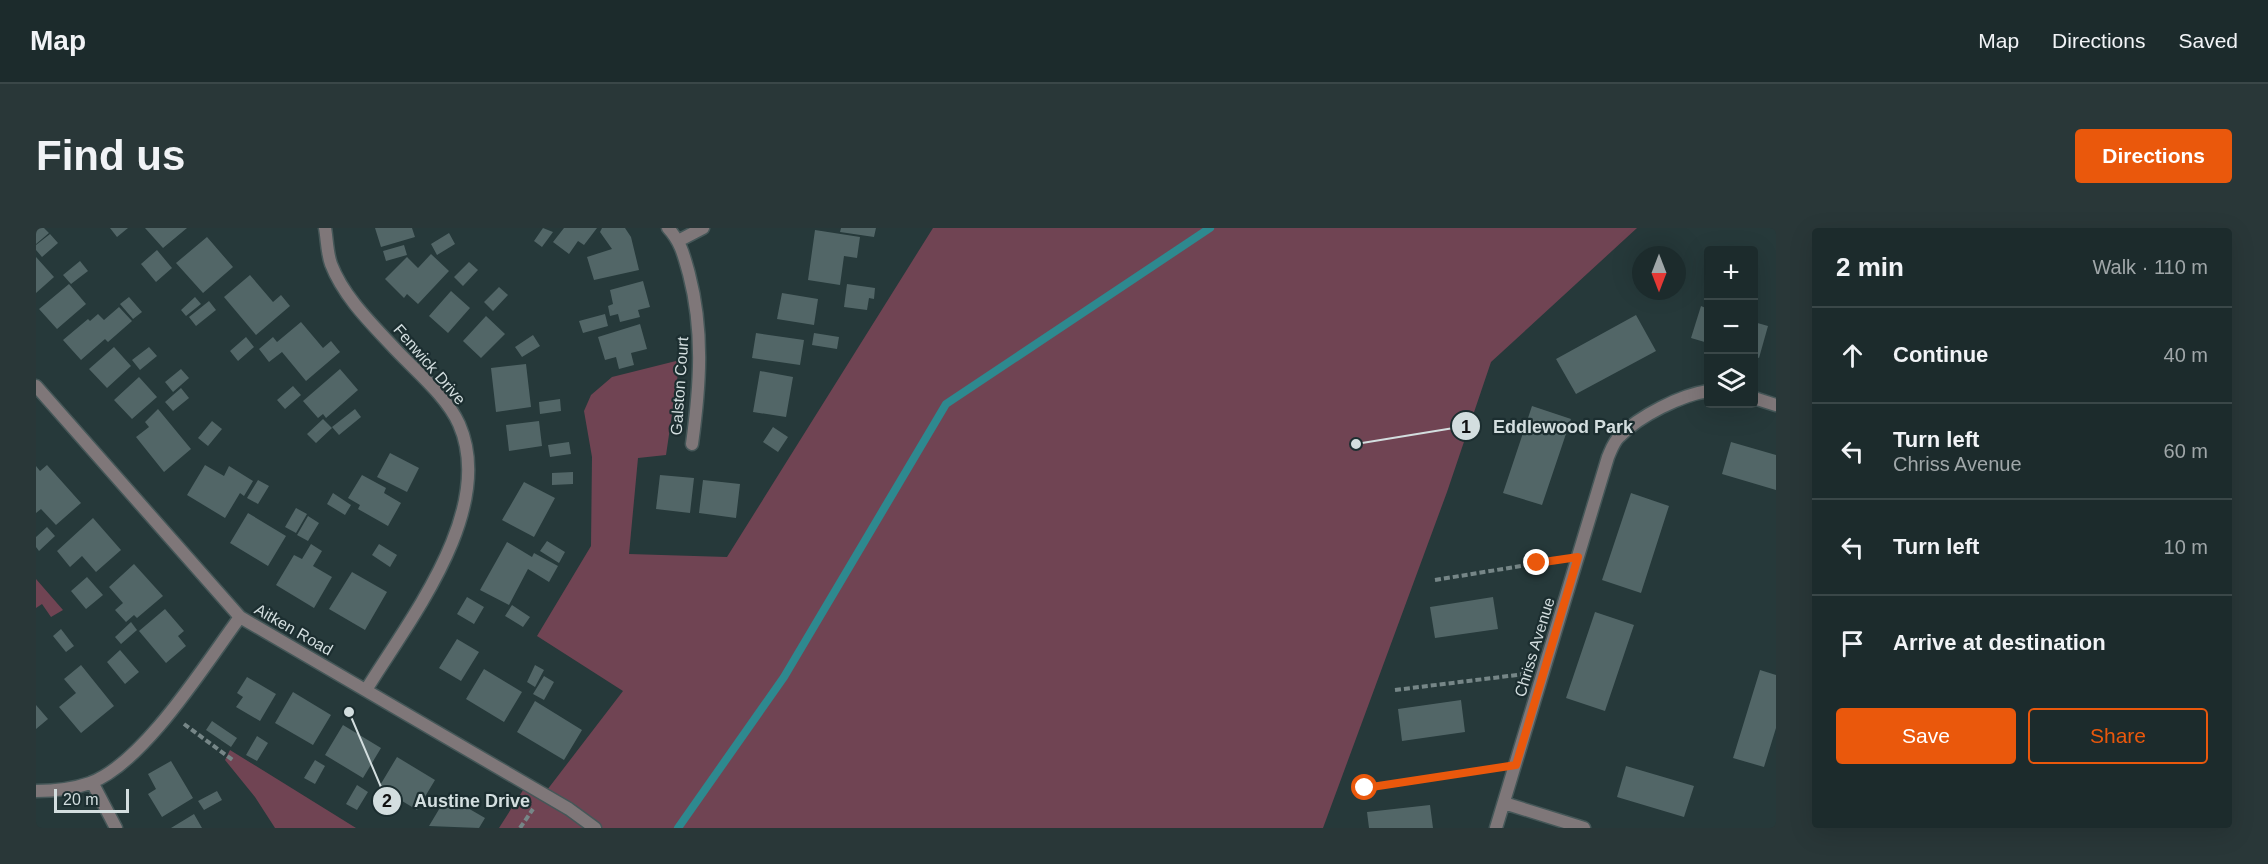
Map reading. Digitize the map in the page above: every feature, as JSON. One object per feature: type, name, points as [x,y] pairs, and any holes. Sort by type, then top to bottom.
[{"type":"street","name":"Fenwick Drive","points":[[325,228],[332,264],[358,309],[437,393],[459,424],[468,462],[466,497],[459,528],[441,567],[366,690]]},
{"type":"street","points":[[668,228],[680,240],[703,228]]},
{"type":"street","name":"Galston Court","points":[[680,240],[693,289],[700,332],[698,394],[692,444]]},
{"type":"street","name":"Aitken Road","points":[[36,386],[240,617],[569,809],[596,828]]},
{"type":"street","name":"Chriss Avenue","points":[[1496,828],[1608,457],[1618,437],[1675,401],[1689,394],[1704,392]]},
{"type":"street","points":[[1758,399],[1776,405]]},
{"type":"street","points":[[36,792],[62,790],[92,782],[117,767],[169,712],[240,617]]},
{"type":"street","points":[[92,782],[116,828]]},
{"type":"street","points":[[1504,803],[1584,828]]},
{"type":"path","points":[[1435,579],[1578,557]]},
{"type":"path","points":[[1395,690],[1544,672]]},
{"type":"path","points":[[169,712],[234,761]]},
{"type":"path","points":[[1365,788],[1516,765]]},
{"type":"shaded area","points":[[933,228],[1637,228],[1491,362],[1447,492],[1323,828],[499,828],[527,784],[544,794],[623,691],[537,636],[591,546],[592,457],[584,411],[591,395],[612,377],[680,360],[666,455],[638,458],[629,554],[727,557]]},
{"type":"shaded area","points":[[36,579],[63,610],[51,617],[42,604],[36,608]]},
{"type":"shaded area","points":[[230,750],[356,828],[275,828],[255,797],[225,760]]},
{"type":"building","points":[[36,228],[44,228],[49,233],[36,244]]},
{"type":"building","points":[[110,228],[128,228],[117,237]]},
{"type":"building","points":[[145,228],[187,228],[163,248]]},
{"type":"building","points":[[375,228],[412,228],[415,237],[381,247]]},
{"type":"building","points":[[543,228],[553,232],[542,247],[534,241]]},
{"type":"building","points":[[564,228],[597,228],[584,245],[578,241],[569,254],[553,242]]},
{"type":"building","points":[[602,228],[625,228],[631,237],[639,270],[594,280],[587,257],[612,249],[600,232]]},
{"type":"building","points":[[841,228],[876,228],[874,237],[840,232]]},
{"type":"building","points":[[815,230],[860,237],[857,258],[844,256],[840,285],[808,280]]},
{"type":"building","points":[[449,233],[455,244],[437,255],[431,244]]},
{"type":"building","points":[[50,234],[58,243],[42,257],[36,250],[36,245]]},
{"type":"building","points":[[207,237],[233,267],[203,293],[176,263]]},
{"type":"building","points":[[404,245],[407,255],[386,261],[383,251]]},
{"type":"building","points":[[157,250],[172,268],[156,282],[141,264]]},
{"type":"building","points":[[431,254],[449,271],[418,304],[407,294],[404,298],[385,279],[407,257],[418,268]]},
{"type":"building","points":[[36,257],[54,277],[36,293]]},
{"type":"building","points":[[80,261],[88,271],[71,284],[63,275]]},
{"type":"building","points":[[469,262],[478,270],[463,286],[454,277]]},
{"type":"building","points":[[250,275],[273,302],[281,295],[290,306],[256,335],[224,297]]},
{"type":"building","points":[[643,281],[650,307],[638,310],[640,317],[620,322],[618,314],[610,316],[608,306],[613,304],[610,290]]},
{"type":"building","points":[[69,284],[86,304],[57,329],[39,309]]},
{"type":"building","points":[[847,284],[875,288],[874,299],[869,298],[867,310],[844,307]]},
{"type":"building","points":[[499,287],[508,295],[493,311],[484,302]]},
{"type":"building","points":[[451,291],[470,308],[448,333],[429,316]]},
{"type":"building","points":[[782,293],[818,299],[814,325],[777,319]]},
{"type":"building","points":[[129,297],[142,312],[133,319],[120,304]]},
{"type":"building","points":[[195,297],[201,304],[186,316],[181,310]]},
{"type":"building","points":[[209,301],[216,310],[196,326],[189,317]]},
{"type":"building","points":[[1701,306],[1704,307],[1704,342],[1691,338]]},
{"type":"building","points":[[119,307],[132,321],[108,342],[105,339],[81,360],[63,340],[88,319],[90,321],[98,314],[104,320]]},
{"type":"building","points":[[605,314],[608,326],[583,333],[579,321]]},
{"type":"building","points":[[1636,315],[1656,351],[1576,394],[1556,359]]},
{"type":"building","points":[[486,316],[505,334],[481,358],[463,341]]},
{"type":"building","points":[[301,322],[323,348],[331,341],[340,352],[306,381],[282,352],[269,362],[259,349],[273,337],[277,342]]},
{"type":"building","points":[[1758,323],[1768,326],[1758,358]]},
{"type":"building","points":[[640,324],[647,349],[631,353],[634,365],[619,369],[616,357],[605,360],[598,337]]},
{"type":"building","points":[[756,333],[804,340],[800,365],[752,358]]},
{"type":"building","points":[[814,333],[839,337],[837,349],[812,345]]},
{"type":"building","points":[[533,335],[540,346],[522,357],[515,347]]},
{"type":"building","points":[[246,337],[254,347],[238,361],[230,351]]},
{"type":"building","points":[[114,347],[131,366],[107,388],[89,369]]},
{"type":"building","points":[[149,347],[157,356],[140,370],[132,360]]},
{"type":"building","points":[[526,364],[531,407],[496,412],[491,368]]},
{"type":"building","points":[[181,369],[189,378],[173,392],[165,382]]},
{"type":"building","points":[[340,369],[358,390],[326,418],[323,414],[318,418],[303,401]]},
{"type":"building","points":[[760,371],[793,377],[786,417],[753,412]]},
{"type":"building","points":[[139,377],[157,397],[132,419],[114,400]]},
{"type":"building","points":[[293,386],[301,395],[285,409],[277,400]]},
{"type":"building","points":[[181,388],[189,398],[173,411],[165,402]]},
{"type":"building","points":[[560,399],[561,411],[540,414],[539,402]]},
{"type":"building","points":[[1532,406],[1571,419],[1542,505],[1503,493]]},
{"type":"building","points":[[158,409],[191,449],[164,472],[136,437],[149,427],[145,422]]},
{"type":"building","points":[[355,409],[361,417],[339,435],[332,427]]},
{"type":"building","points":[[323,419],[332,428],[316,443],[307,434]]},
{"type":"building","points":[[212,421],[222,429],[208,446],[198,438]]},
{"type":"building","points":[[539,421],[542,446],[509,451],[506,425]]},
{"type":"building","points":[[773,427],[788,437],[778,452],[763,442]]},
{"type":"building","points":[[569,442],[571,454],[550,457],[548,445]]},
{"type":"building","points":[[1731,442],[1776,455],[1776,490],[1722,474]]},
{"type":"building","points":[[390,453],[419,468],[407,492],[377,477]]},
{"type":"building","points":[[47,465],[81,503],[56,525],[41,509],[36,513],[36,466],[40,471]]},
{"type":"building","points":[[205,465],[224,476],[229,466],[253,481],[244,496],[240,493],[225,518],[187,495]]},
{"type":"building","points":[[573,472],[573,484],[552,485],[552,473]]},
{"type":"building","points":[[362,475],[386,488],[384,493],[401,503],[388,526],[358,509],[360,505],[348,498]]},
{"type":"building","points":[[660,475],[694,478],[690,513],[656,509]]},
{"type":"building","points":[[258,480],[269,486],[258,504],[247,498]]},
{"type":"building","points":[[703,480],[740,484],[736,518],[699,513]]},
{"type":"building","points":[[524,482],[555,498],[534,537],[502,520]]},
{"type":"building","points":[[333,493],[351,505],[345,515],[327,504]]},
{"type":"building","points":[[1631,493],[1669,506],[1641,593],[1602,580]]},
{"type":"building","points":[[296,508],[307,514],[296,533],[285,527]]},
{"type":"building","points":[[248,513],[286,536],[268,566],[230,543]]},
{"type":"building","points":[[308,516],[319,523],[308,541],[297,535]]},
{"type":"building","points":[[93,518],[121,550],[96,572],[82,556],[70,567],[57,551]]},
{"type":"building","points":[[47,527],[55,536],[39,551],[36,547],[36,537]]},
{"type":"building","points":[[547,541],[565,552],[559,563],[540,551]]},
{"type":"building","points":[[507,542],[532,557],[534,553],[558,566],[549,582],[528,569],[509,605],[480,590]]},
{"type":"building","points":[[311,544],[322,551],[313,566],[332,577],[314,608],[276,585],[294,555],[302,559]]},
{"type":"building","points":[[379,544],[397,555],[390,567],[372,555]]},
{"type":"building","points":[[134,564],[163,596],[137,618],[134,615],[126,622],[115,610],[123,603],[109,587]]},
{"type":"building","points":[[352,572],[387,592],[365,630],[329,609]]},
{"type":"building","points":[[87,577],[103,595],[86,609],[71,591]]},
{"type":"building","points":[[467,597],[484,607],[474,624],[457,614]]},
{"type":"building","points":[[1493,597],[1498,629],[1435,638],[1430,607]]},
{"type":"building","points":[[512,605],[530,617],[523,627],[505,616]]},
{"type":"building","points":[[165,609],[184,631],[178,636],[186,646],[166,663],[139,631]]},
{"type":"building","points":[[1595,612],[1634,625],[1605,711],[1566,698]]},
{"type":"building","points":[[131,622],[137,630],[121,644],[115,637]]},
{"type":"building","points":[[61,629],[74,646],[66,652],[53,636]]},
{"type":"building","points":[[457,639],[479,652],[461,681],[439,668]]},
{"type":"building","points":[[120,650],[139,672],[125,684],[107,662]]},
{"type":"building","points":[[81,665],[114,706],[81,733],[59,707],[76,693],[64,679]]},
{"type":"building","points":[[535,665],[544,670],[535,687],[527,682]]},
{"type":"building","points":[[484,669],[522,692],[504,722],[466,699]]},
{"type":"building","points":[[1760,670],[1776,675],[1776,728],[1764,767],[1733,758]]},
{"type":"building","points":[[544,676],[554,682],[544,700],[533,694]]},
{"type":"building","points":[[247,677],[276,694],[260,721],[236,707],[243,697],[237,693]]},
{"type":"building","points":[[293,692],[331,715],[313,745],[275,723]]},
{"type":"building","points":[[1461,700],[1465,732],[1402,741],[1398,709]]},
{"type":"building","points":[[535,701],[582,730],[564,760],[517,732]]},
{"type":"building","points":[[36,705],[48,719],[36,729]]},
{"type":"building","points":[[212,721],[237,738],[231,747],[206,730]]},
{"type":"building","points":[[343,725],[381,748],[363,778],[325,755]]},
{"type":"building","points":[[257,736],[268,743],[257,761],[246,755]]},
{"type":"building","points":[[397,757],[435,780],[417,810],[379,787]]},
{"type":"building","points":[[315,760],[325,766],[315,784],[304,778]]},
{"type":"building","points":[[171,761],[193,798],[162,817],[148,794],[156,789],[148,774]]},
{"type":"building","points":[[1626,766],[1694,786],[1684,817],[1617,797]]},
{"type":"building","points":[[357,785],[368,792],[357,810],[346,804]]},
{"type":"building","points":[[217,791],[222,800],[204,810],[198,801]]},
{"type":"building","points":[[447,796],[485,818],[479,828],[429,826]]},
{"type":"building","points":[[1430,805],[1433,828],[1369,828],[1367,812]]},
{"type":"building","points":[[194,814],[202,828],[171,828]]},
{"type":"waterway","points":[[678,828],[784,677],[946,404],[1210,228]]},
{"type":"place","name":"Eddlewood Park","points":[[1356,444]]},
{"type":"place","name":"Austine Drive","points":[[349,712]]},
{"type":"route","points":[[1365,788],[1516,765],[1578,557],[1537,563]]}]
